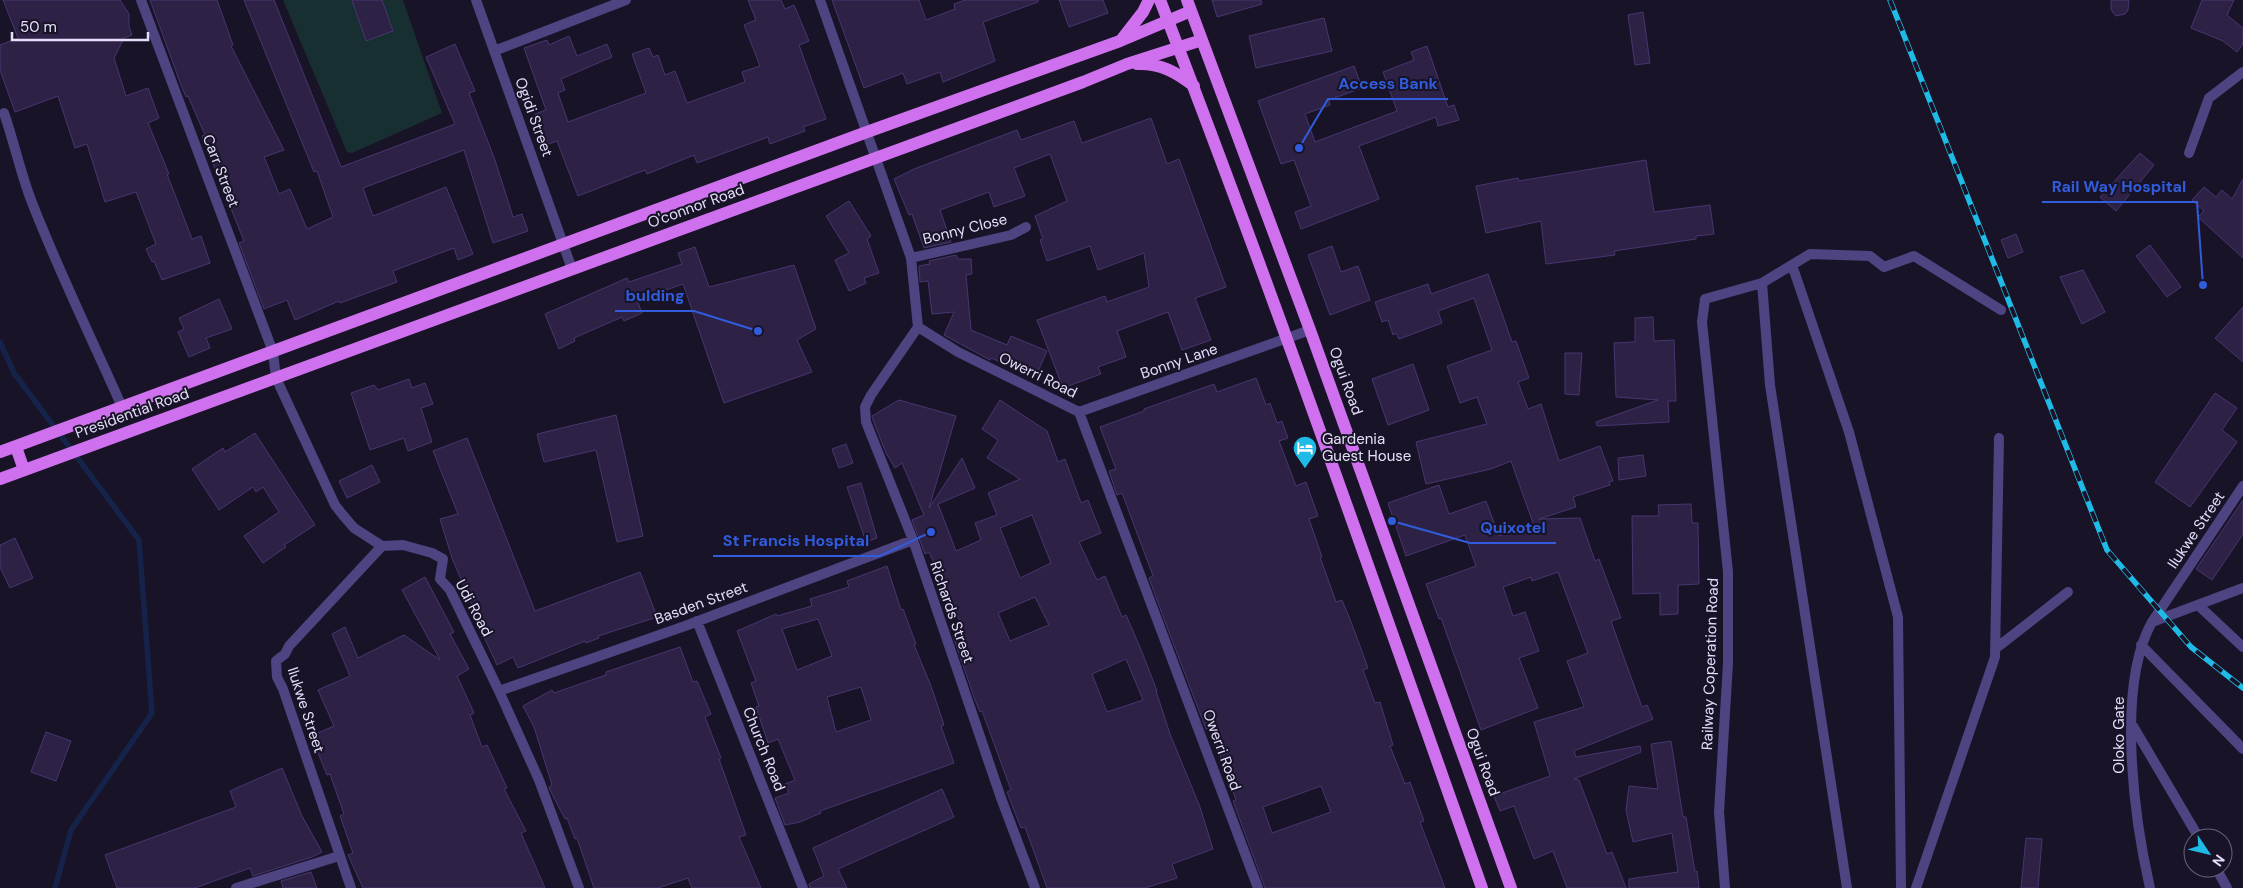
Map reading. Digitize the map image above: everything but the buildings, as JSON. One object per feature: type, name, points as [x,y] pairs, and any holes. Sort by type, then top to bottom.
[{"type":"main road","points":[[1120,41],[1143,12],[1148,0]]},
{"type":"main road","points":[[1160,0],[1195,87],[1288,339],[1482,888]]},
{"type":"main road","name":"O'connor Road","points":[[272,352],[867,132],[1120,41],[1168,21],[1189,6]]},
{"type":"main road","name":"Ogui Road","points":[[1189,6],[1310,330],[1511,888]]},
{"type":"main road","name":"O'connor Road","points":[[276,378],[1083,82],[1127,64],[1179,49],[1202,40]]},
{"type":"main road","points":[[1127,64],[1164,67],[1182,76],[1195,87]]},
{"type":"main road","name":"Presidential Road","points":[[0,452],[272,352]]},
{"type":"main road","name":"Presidential Road","points":[[0,479],[276,378]]},
{"type":"main road","points":[[16,446],[25,470]]},
{"type":"street","name":"Carr Street","points":[[141,0],[272,352],[276,378]]},
{"type":"street","name":"Ogidi Street","points":[[476,0],[572,269]]},
{"type":"street","points":[[494,51],[626,0]]},
{"type":"street","points":[[820,0],[911,258],[918,328]]},
{"type":"street","points":[[2189,153],[2209,98],[2243,72]]},
{"type":"street","points":[[4,113],[14,141],[17,162],[32,202],[121,408]]},
{"type":"street","name":"Bonny Close","points":[[911,258],[1011,235],[1026,227]]},
{"type":"street","points":[[1847,888],[1770,385],[1762,283],[1810,254],[1870,256],[1884,267],[1914,256],[2001,310]]},
{"type":"street","points":[[1792,265],[1849,432],[1898,618],[1901,888]]},
{"type":"street","name":"Railway Coperation Road","points":[[1724,888],[1719,812],[1728,663],[1728,572],[1702,322],[1705,299],[1762,283]]},
{"type":"street","name":"Owerri Road","points":[[918,328],[958,352],[1080,412],[1258,888]]},
{"type":"street","name":"Richards Street","points":[[918,328],[870,395],[865,407],[866,422],[912,540],[1001,798],[1035,888]]},
{"type":"street","name":"Bonny Lane","points":[[1080,412],[1310,330]]},
{"type":"street","points":[[276,378],[335,505],[354,528],[382,546]]},
{"type":"street","points":[[1916,888],[1995,657],[1999,438]]},
{"type":"street","name":"Ilukwe Street","points":[[2173,590],[2243,486]]},
{"type":"street","name":"Basden Street","points":[[499,690],[697,621],[912,540]]},
{"type":"street","name":"Udi Road","points":[[382,546],[402,545],[432,553],[443,559],[440,579],[450,590],[499,690],[539,780],[579,888]]},
{"type":"street","name":"Ilukwe Street","points":[[350,888],[283,689],[277,677],[276,661],[286,654],[289,646],[382,546]]},
{"type":"street","points":[[2152,622],[2243,588]]},
{"type":"street","name":"Oloko Gate","points":[[2150,888],[2142,852],[2134,787],[2132,725],[2135,674],[2140,645],[2152,622],[2173,590]]},
{"type":"street","points":[[1995,649],[2068,592]]},
{"type":"street","points":[[2198,605],[2243,647]]},
{"type":"street","name":"Church Road","points":[[697,621],[803,888]]},
{"type":"street","points":[[2140,645],[2243,749]]},
{"type":"street","points":[[2132,725],[2193,828]]},
{"type":"street","points":[[236,888],[339,856]]},
{"type":"green space","points":[[283,0],[403,0],[442,113],[352,153],[347,152]]},
{"type":"waterway","points":[[0,342],[14,373],[139,540],[152,713],[71,830],[55,888]]},
{"type":"railway","points":[[1890,0],[2107,550],[2191,647],[2243,688]]},
{"type":"place","name":"Access Bank","points":[[1299,148]]},
{"type":"place","name":"Rail Way Hospital","points":[[2203,285]]},
{"type":"place","name":"bulding","points":[[758,331]]},
{"type":"place","name":"Gardenia Guest House","points":[[1305,469]]},
{"type":"place","name":"Quixotel","points":[[1392,521]]},
{"type":"place","name":"St Francis Hospital","points":[[931,532]]}]
